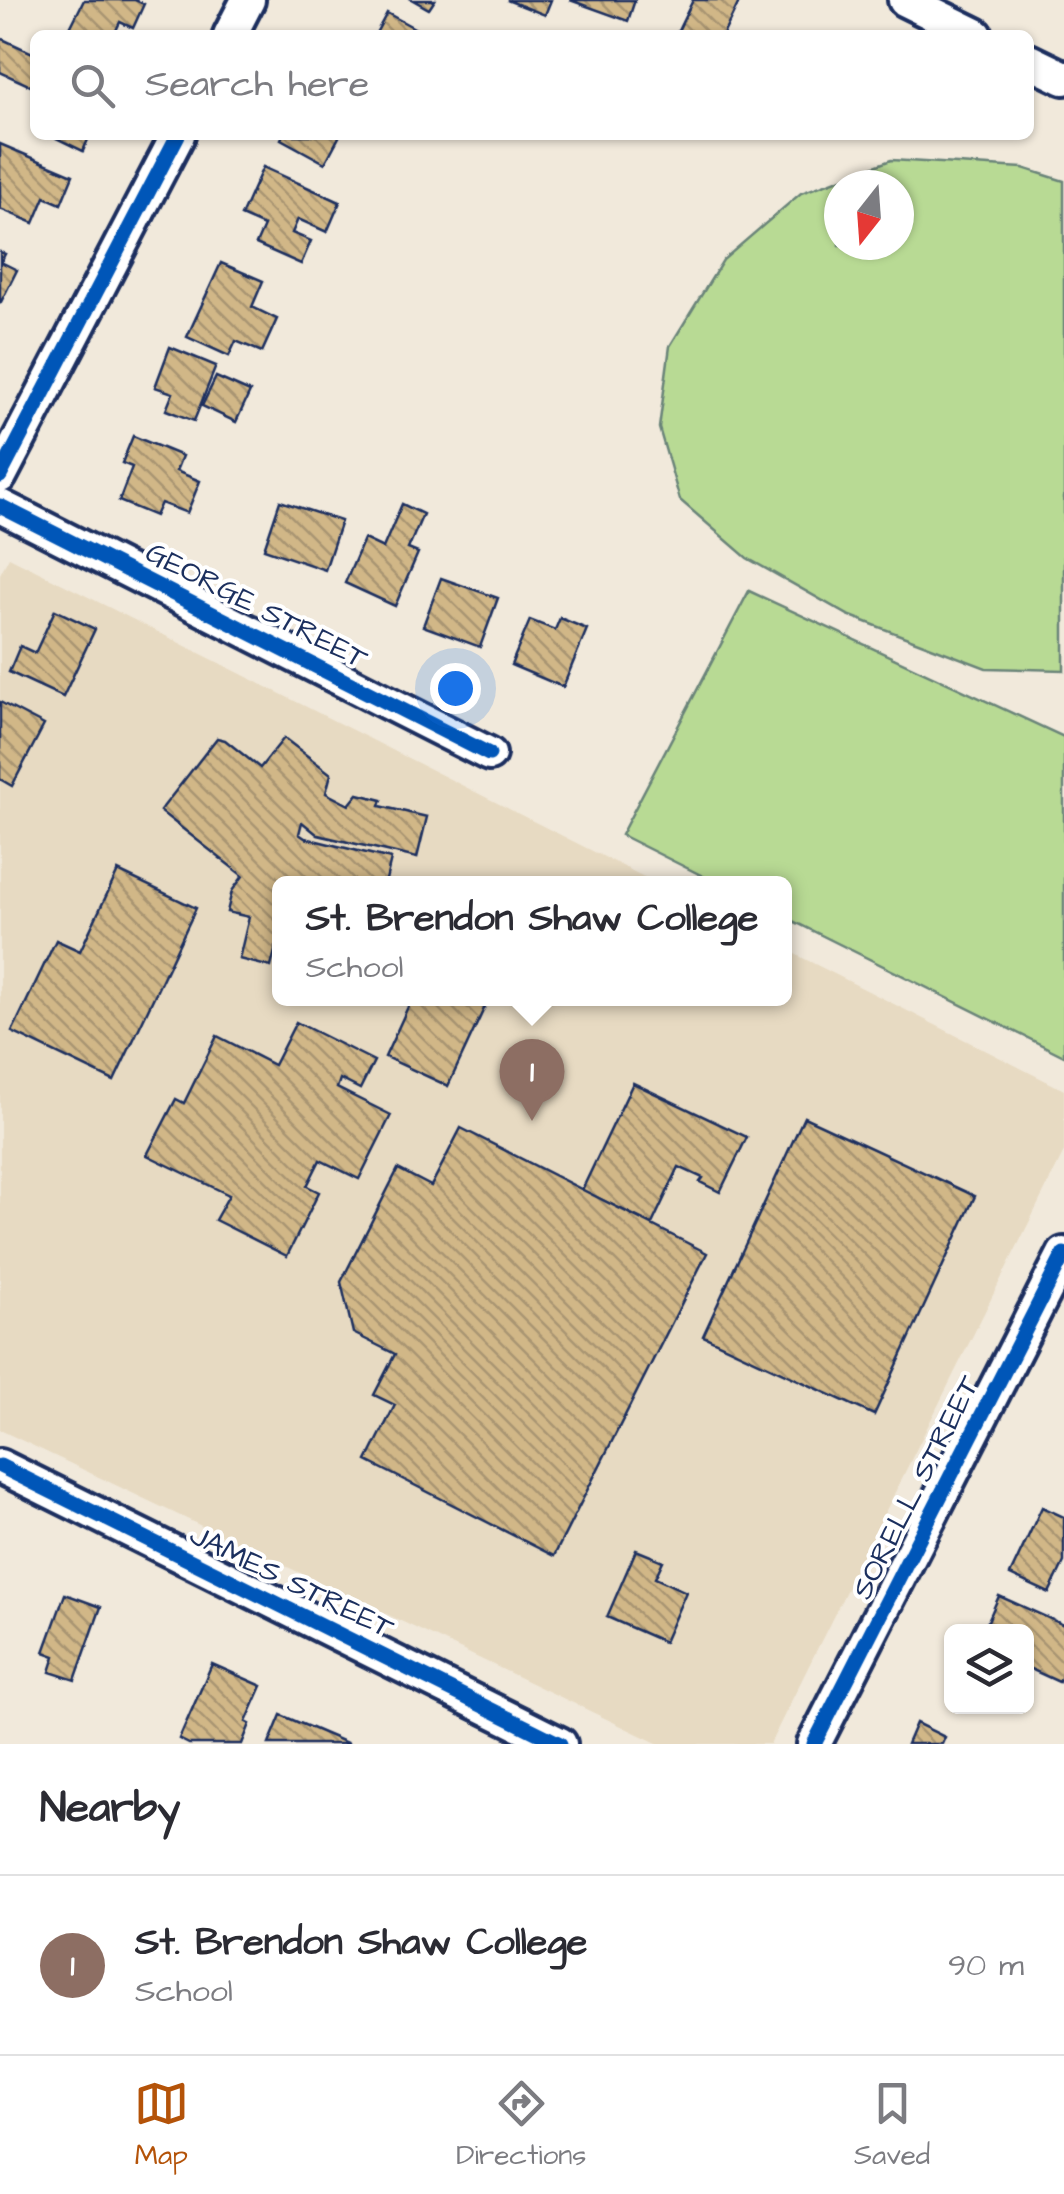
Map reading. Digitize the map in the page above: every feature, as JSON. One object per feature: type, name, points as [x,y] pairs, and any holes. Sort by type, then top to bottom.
[{"type":"street","points":[[233,30],[248,0]]},
{"type":"street","points":[[904,0],[966,30]]},
{"type":"street","points":[[1034,63],[1064,78]]},
{"type":"street","points":[[0,476],[175,140]]},
{"type":"street","name":"GEORGE STREET","points":[[0,506],[490,754]]},
{"type":"street","name":"SORELL STREET","points":[[814,1744],[1064,1254]]},
{"type":"street","name":"JAMES STREET","points":[[0,1466],[560,1744]]},
{"type":"shaded area","points":[[9,557],[642,876],[272,876],[272,1006],[792,1006],[792,953],[1064,1090],[1064,1152],[770,1744],[659,1744],[0,1430],[0,574]]},
{"type":"green space","points":[[891,160],[1023,168],[1064,181],[1064,670],[986,668],[848,615],[747,558],[680,500],[659,428],[670,346],[723,260],[801,193],[824,185],[824,260],[914,260],[914,170],[864,170]]},
{"type":"green space","points":[[749,591],[1064,737],[1064,1056],[792,920],[792,876],[703,876],[621,835]]},
{"type":"building","points":[[84,0],[135,0],[144,4],[133,28],[120,22],[116,30],[69,30]]},
{"type":"building","points":[[413,0],[435,0],[429,9]]},
{"type":"building","points":[[507,0],[551,0],[545,15]]},
{"type":"building","points":[[570,0],[635,0],[628,21]]},
{"type":"building","points":[[693,0],[740,0],[725,30],[678,30]]},
{"type":"building","points":[[387,13],[418,30],[378,30]]},
{"type":"building","points":[[0,38],[30,52],[30,86],[0,72]]},
{"type":"building","points":[[60,140],[88,140],[83,151]]},
{"type":"building","points":[[283,140],[337,140],[325,163]]},
{"type":"building","points":[[0,144],[73,175],[61,204],[45,197],[34,223],[0,209]]},
{"type":"building","points":[[263,167],[340,202],[327,232],[298,219],[292,233],[311,241],[301,264],[256,244],[264,226],[241,216]]},
{"type":"building","points":[[0,252],[5,254],[1,262],[17,270],[0,304]]},
{"type":"building","points":[[221,263],[263,281],[252,307],[277,319],[262,352],[236,341],[229,356],[187,337]]},
{"type":"building","points":[[170,347],[216,366],[194,421],[166,410],[173,393],[155,387]]},
{"type":"building","points":[[216,377],[250,392],[236,422],[202,406]]},
{"type":"building","points":[[133,436],[182,456],[176,471],[200,481],[187,513],[161,503],[155,516],[119,501],[132,467],[122,463]]},
{"type":"building","points":[[280,501],[341,521],[325,570],[264,549]]},
{"type":"building","points":[[402,504],[423,514],[408,549],[418,553],[395,606],[345,583],[364,539],[383,548]]},
{"type":"building","points":[[441,578],[498,598],[480,647],[423,626]]},
{"type":"building","points":[[55,610],[95,629],[63,697],[9,672],[20,646],[35,653]]},
{"type":"building","points":[[560,618],[587,629],[563,687],[511,665],[530,620],[555,630]]},
{"type":"building","points":[[0,702],[44,725],[12,786],[0,779]]},
{"type":"building","points":[[217,738],[260,768],[284,738],[331,774],[326,793],[349,805],[358,794],[382,800],[380,806],[427,817],[417,858],[318,835],[302,822],[299,834],[305,838],[391,859],[387,876],[272,876],[271,967],[239,959],[249,917],[227,912],[232,891],[243,876],[160,811]]},
{"type":"building","points":[[118,871],[196,908],[114,1081],[12,1032],[56,940],[80,951]]},
{"type":"building","points":[[408,1006],[485,1006],[448,1086],[385,1057]]},
{"type":"building","points":[[296,1022],[374,1061],[360,1089],[340,1079],[337,1088],[391,1115],[359,1179],[320,1160],[307,1186],[319,1192],[287,1256],[215,1220],[229,1195],[147,1155],[176,1099],[184,1103],[217,1036],[274,1065]]},
{"type":"building","points":[[633,1083],[747,1137],[720,1192],[700,1182],[703,1178],[679,1167],[652,1224],[582,1190]]},
{"type":"building","points":[[804,1117],[975,1196],[874,1415],[703,1336]]},
{"type":"building","points":[[461,1128],[707,1253],[554,1556],[367,1461],[395,1405],[374,1395],[395,1354],[353,1333],[341,1282],[398,1169],[431,1186]]},
{"type":"building","points":[[1042,1507],[1064,1517],[1064,1562],[1049,1593],[1010,1575]]},
{"type":"building","points":[[636,1550],[663,1561],[655,1578],[686,1592],[664,1642],[607,1617]]},
{"type":"building","points":[[65,1594],[101,1607],[75,1680],[50,1672],[55,1656],[44,1652]]},
{"type":"building","points":[[999,1596],[1064,1625],[1064,1672],[1059,1682],[1034,1671],[1034,1624],[987,1624]]},
{"type":"building","points":[[212,1664],[262,1686],[246,1722],[250,1724],[242,1744],[189,1744],[179,1739]]},
{"type":"building","points":[[281,1715],[349,1744],[269,1744]]},
{"type":"building","points":[[916,1723],[945,1737],[942,1744],[907,1744]]},
{"type":"cycle path","points":[[0,476],[175,140]]},
{"type":"cycle path","points":[[0,506],[489,754]]},
{"type":"cycle path","points":[[814,1744],[1064,1254]]},
{"type":"cycle path","points":[[0,1466],[560,1744]]},
{"type":"place","name":"St. Brendon Shaw College","points":[[532,1121]]}]
